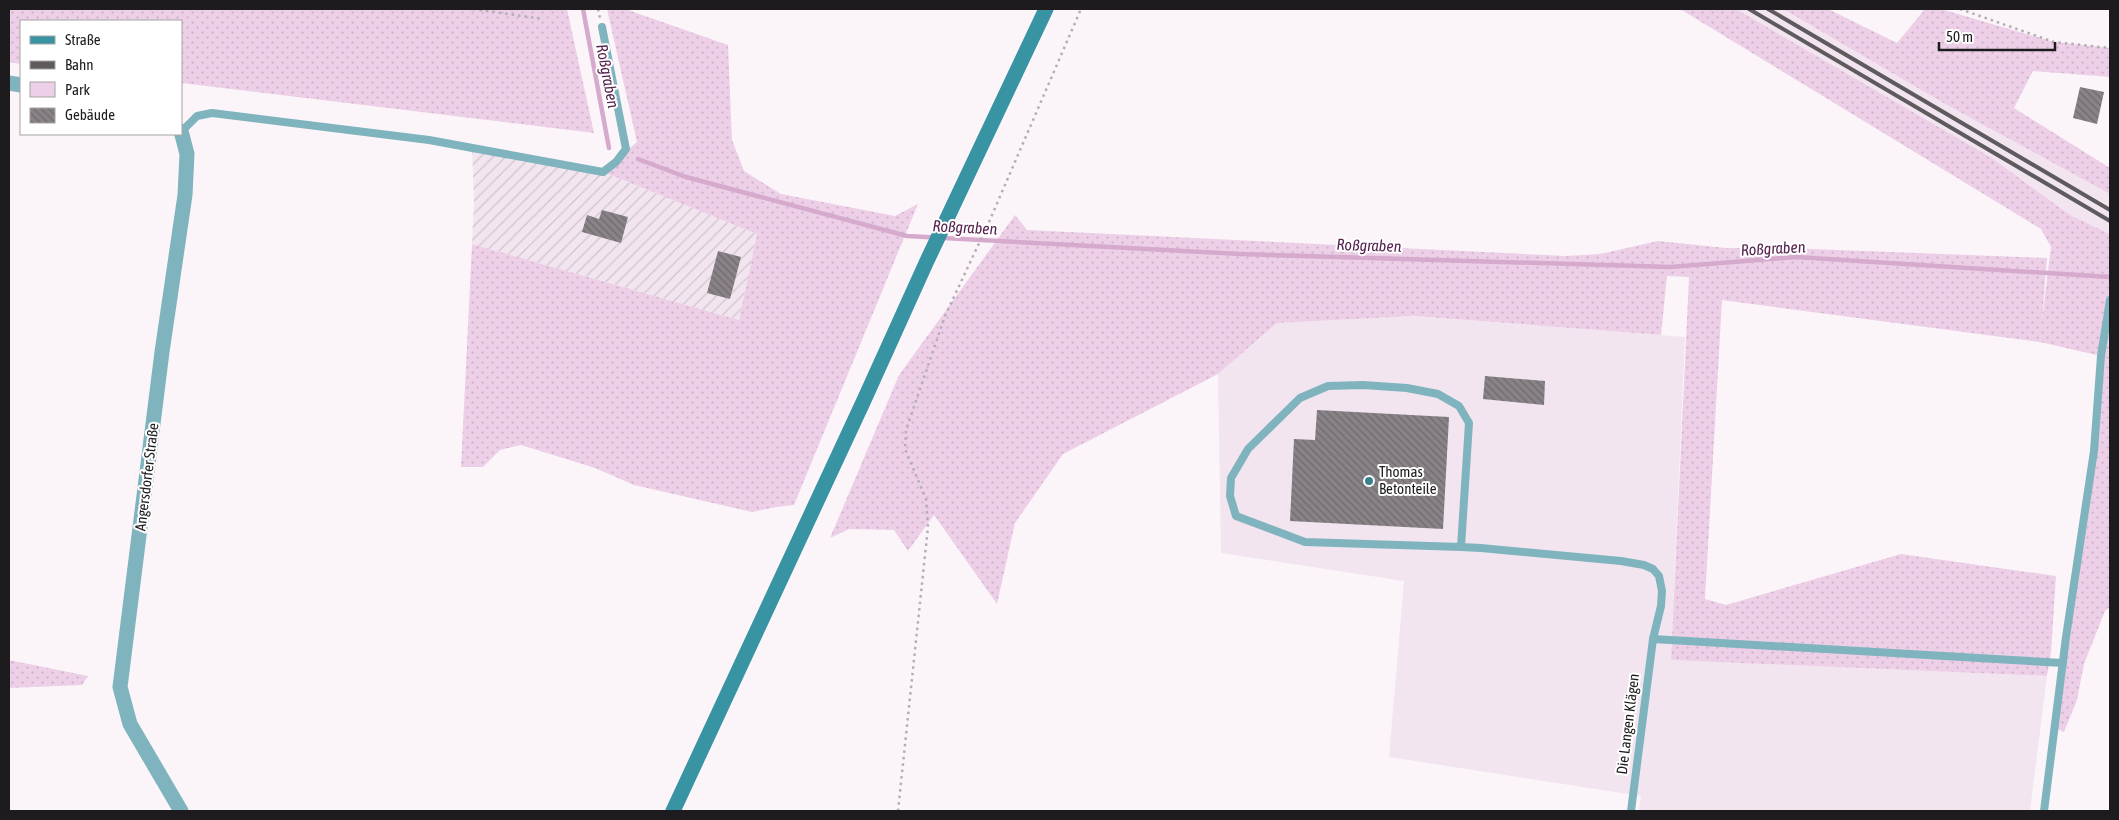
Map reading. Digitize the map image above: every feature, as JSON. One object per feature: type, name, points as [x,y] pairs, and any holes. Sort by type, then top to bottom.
[{"type":"main road","points":[[673,811],[926,263],[1046,9]]},
{"type":"street","name":"Angersdorfer Straße","points":[[180,811],[130,724],[120,687],[162,352],[185,195],[187,154],[182,135]]},
{"type":"lane","points":[[182,130],[197,116],[212,112],[429,140],[603,172],[616,162],[626,148],[602,27]]},
{"type":"lane","points":[[2044,811],[2063,662],[2094,451],[2101,356],[2110,302]]},
{"type":"lane","points":[[1363,385],[1407,388],[1438,394],[1459,406],[1469,423],[1461,547],[1305,542],[1236,516],[1230,496],[1231,478],[1248,449],[1276,419],[1300,398],[1328,386],[1363,385]]},
{"type":"lane","name":"Die Langen Klägen","points":[[1461,547],[1621,561],[1653,568],[1659,576],[1662,591],[1661,606],[1653,640],[1631,811]]},
{"type":"lane","points":[[1653,640],[2063,662]]},
{"type":"path","points":[[474,9],[543,19]]},
{"type":"path","points":[[898,811],[928,527],[926,500],[905,449],[906,430],[945,316],[973,259],[1081,9]]},
{"type":"path","points":[[1960,9],[2054,42],[2110,48]]},
{"type":"shaded area","points":[[1736,9],[1783,9],[1945,104],[2110,194],[2110,234],[2070,215],[1992,158]]},
{"type":"shaded area","points":[[472,148],[603,172],[757,234],[739,320],[472,244],[474,201]]},
{"type":"shaded area","points":[[1414,316],[1685,337],[1671,660],[2047,676],[2030,811],[1639,811],[1641,796],[1389,757],[1404,581],[1221,553],[1218,374],[1277,323]]},
{"type":"green space","points":[[9,9],[567,9],[594,133],[182,83],[182,20],[20,20],[20,64],[9,62]]},
{"type":"green space","points":[[607,9],[625,9],[728,45],[732,140],[744,171],[781,194],[895,216],[918,204],[794,505],[752,512],[634,485],[595,468],[521,445],[500,450],[483,467],[461,467],[472,244],[739,320],[757,234],[603,172],[637,142]]},
{"type":"green space","points":[[1680,9],[1736,9],[1992,158],[2070,215],[2110,234],[2110,607],[2105,611],[2084,664],[2077,700],[2064,732],[2055,728],[2094,451],[2101,356],[2040,342],[1722,300],[1705,599],[1726,605],[1901,554],[2056,576],[2051,652],[2047,676],[1671,660],[1689,277],[1667,276],[1661,335],[1414,316],[1277,323],[1218,374],[1063,454],[1015,523],[997,604],[934,515],[908,551],[894,530],[849,529],[830,538],[899,375],[1015,215],[1027,230],[1566,256],[1600,254],[1658,241],[1726,248],[1786,248],[2047,258],[2042,321],[2051,247],[2041,229]]},
{"type":"green space","points":[[1783,9],[1828,9],[1897,43],[1925,9],[1941,9],[2054,42],[2110,48],[2110,77],[2033,71],[2014,108],[2110,168],[2110,194],[1945,104]]},
{"type":"green space","points":[[9,660],[88,676],[82,685],[9,688]]},
{"type":"building","points":[[2080,87],[2104,92],[2097,124],[2073,118]]},
{"type":"building","points":[[602,210],[628,217],[621,243],[582,232],[587,215],[599,219]]},
{"type":"building","points":[[718,251],[741,257],[730,299],[707,293]]},
{"type":"building","points":[[1485,376],[1545,381],[1544,405],[1483,399]]},
{"type":"building","name":"Thomas Betonteile","points":[[1317,410],[1449,417],[1443,529],[1290,521],[1294,439],[1315,440]]},
{"type":"waterway","name":"Roßgraben","points":[[583,9],[609,148]]},
{"type":"waterway","name":"Roßgraben","points":[[638,159],[686,177],[907,236],[1240,254],[1670,267],[1796,257],[2110,277]]},
{"type":"railway","points":[[1749,9],[2110,221]]},
{"type":"railway","points":[[1768,9],[2110,210]]},
{"type":"place","name":"Thomas Betonteile","points":[[1369,481]]}]
